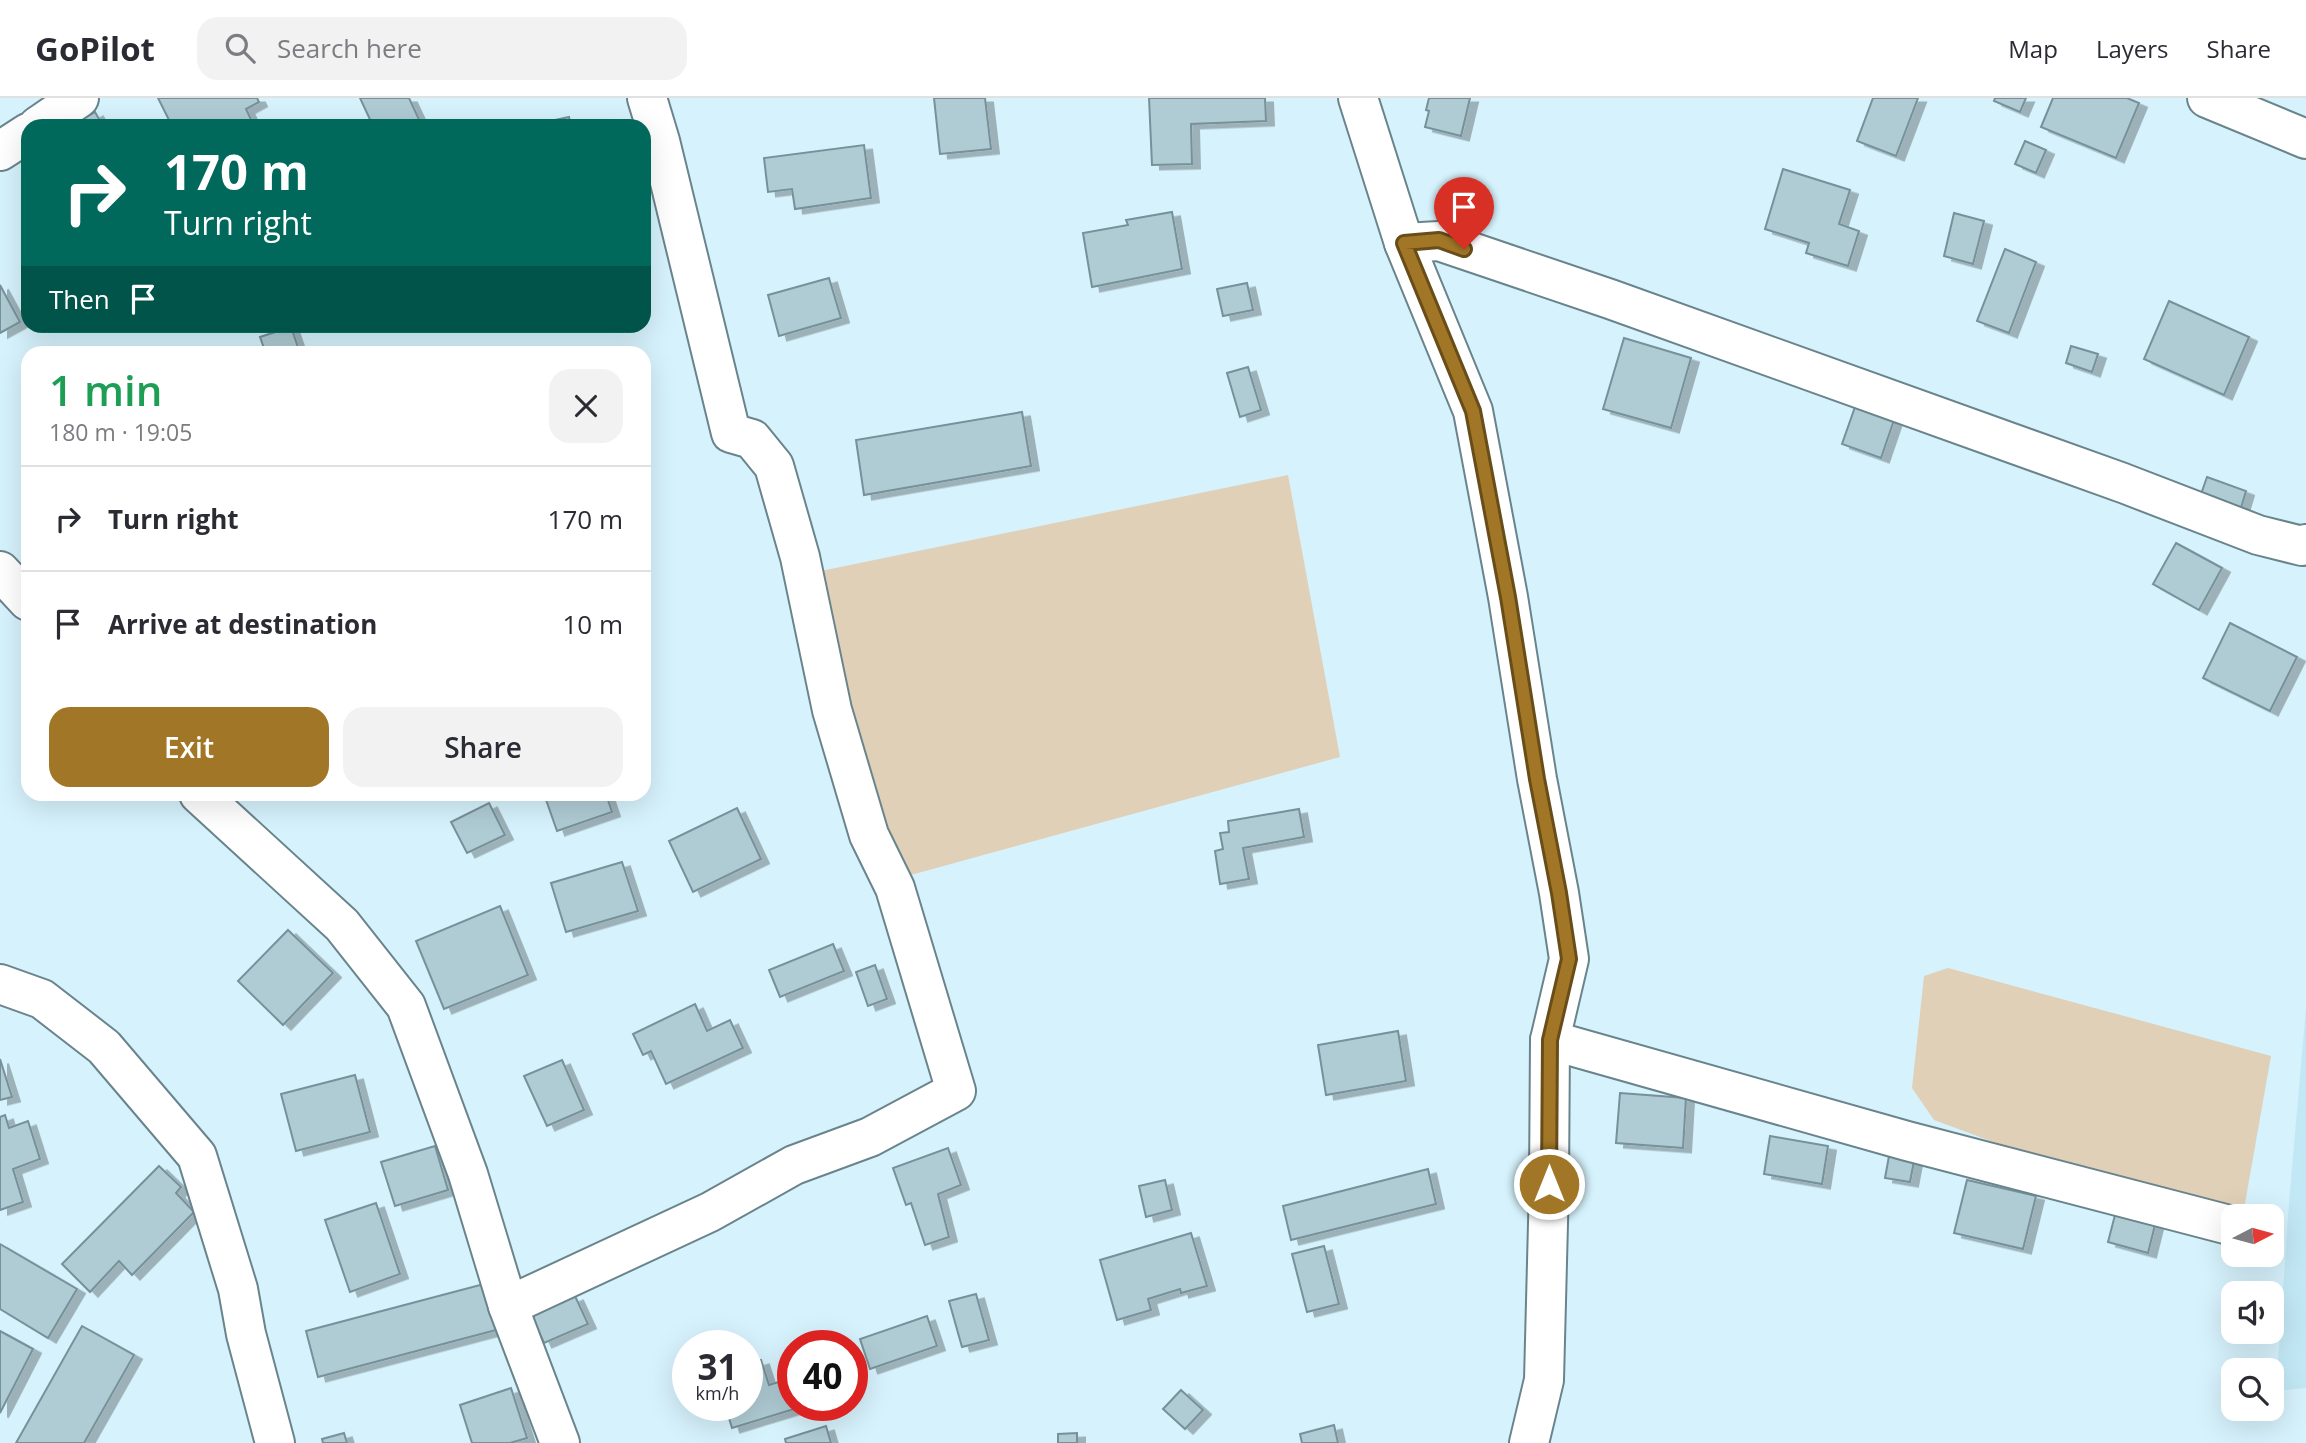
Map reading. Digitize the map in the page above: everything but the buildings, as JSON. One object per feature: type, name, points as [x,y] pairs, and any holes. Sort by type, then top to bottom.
[{"type":"street","points":[[48,119],[79,98]]},
{"type":"street","points":[[508,1306],[710,1212],[794,1165],[870,1138],[956,1091],[895,888],[869,835],[832,710],[800,557],[774,466],[752,439],[732,433],[647,98]]},
{"type":"street","points":[[1358,98],[1404,243],[1473,411],[1508,597],[1569,959],[1550,1040],[1544,1380],[1529,1443]]},
{"type":"street","points":[[2207,98],[2306,139]]},
{"type":"street","points":[[0,151],[21,138]]},
{"type":"street","points":[[1404,243],[1439,240],[2111,478],[2258,535],[2302,546],[2306,544]]},
{"type":"street","points":[[0,571],[21,594]]},
{"type":"street","points":[[207,801],[342,925],[406,1006],[468,1174],[508,1306],[560,1443]]},
{"type":"street","points":[[0,984],[42,999],[104,1047],[198,1156],[239,1289],[246,1334],[275,1443]]},
{"type":"street","points":[[1550,1040],[1907,1141],[2221,1223]]},
{"type":"shaded area","points":[[1288,475],[1340,757],[900,878],[811,573]]},
{"type":"shaded area","points":[[1948,968],[2271,1056],[2245,1204],[2222,1204],[2058,1166],[1934,1120],[1912,1088],[1924,976]]},
{"type":"shaded area","points":[[2306,1008],[2306,1388],[2284,1390],[2284,1358],[2278,1358],[2279,1344],[2284,1344],[2284,1281]]},
{"type":"route","points":[[1464,249],[1439,240],[1404,243],[1473,411],[1559,893],[1569,959],[1550,1040],[1549,1184]]}]
